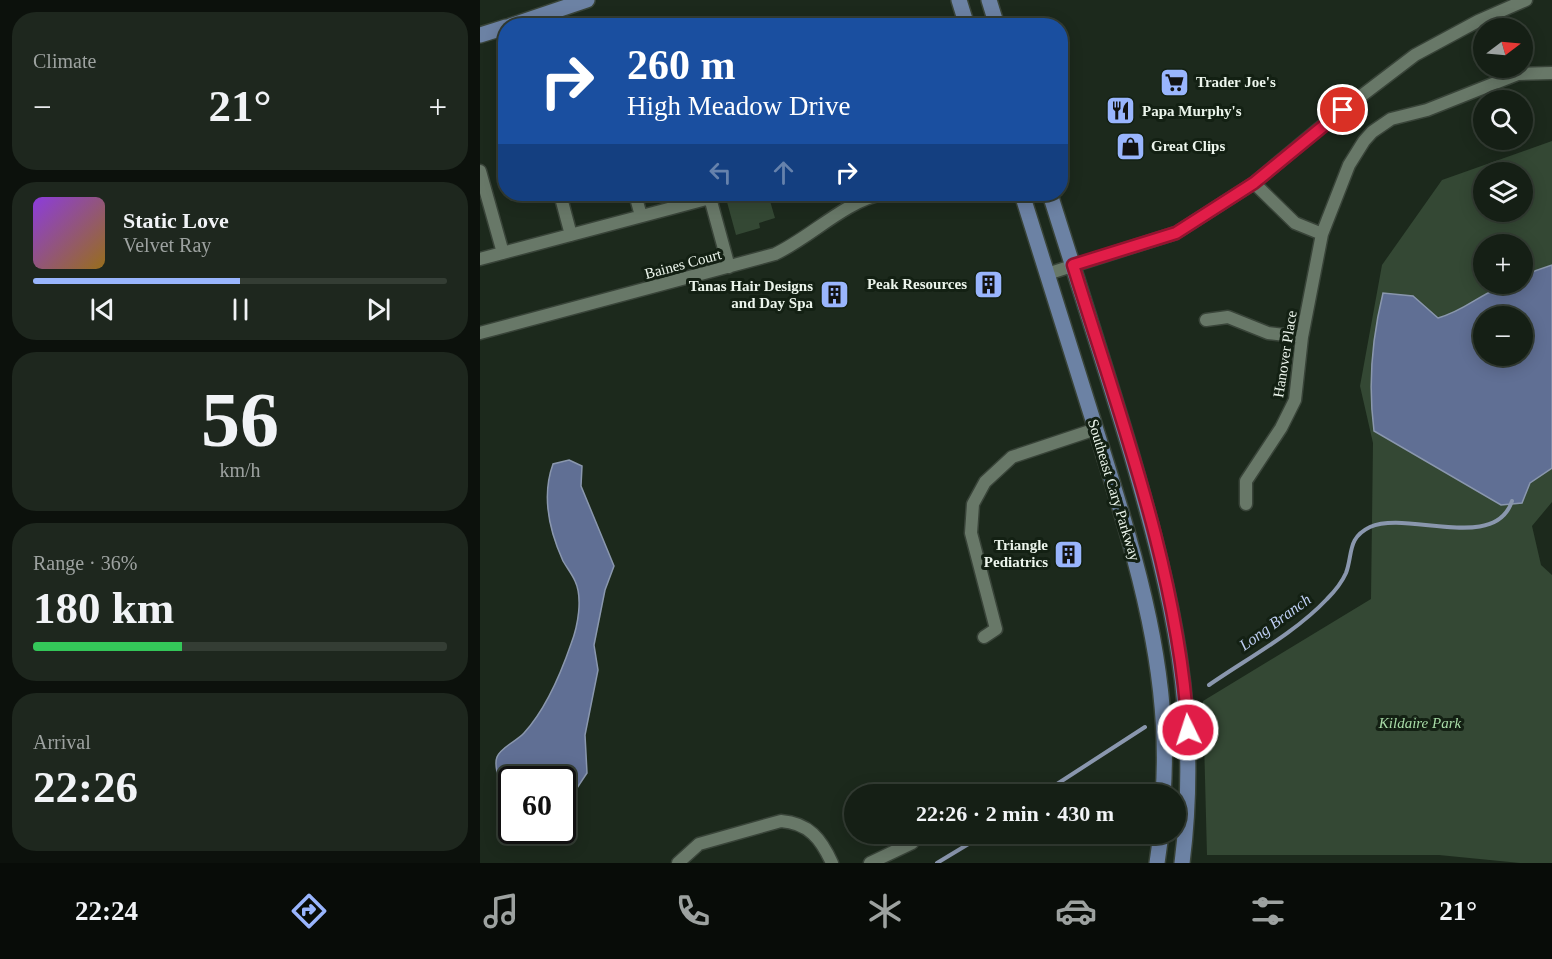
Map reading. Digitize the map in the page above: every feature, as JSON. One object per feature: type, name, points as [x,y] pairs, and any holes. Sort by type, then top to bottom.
[{"type":"main road","points":[[534,18],[587,0]]},
{"type":"main road","points":[[959,0],[965,18]]},
{"type":"main road","points":[[989,0],[995,18]]},
{"type":"main road","points":[[480,35],[498,29]]},
{"type":"main road","name":"Southeast Cary Parkway","points":[[1024,201],[1144,587],[1160,696],[1163,784]]},
{"type":"main road","name":"Southeast Cary Parkway","points":[[1052,201],[1147,510],[1176,628],[1188,730],[1188,792],[1182,863]]},
{"type":"main road","points":[[1158,863],[1160,844]]},
{"type":"street","points":[[1047,274],[1176,233],[1254,183],[1327,122],[1415,56],[1470,25],[1526,0]]},
{"type":"street","name":"Hanover Place","points":[[1246,504],[1246,481],[1281,428],[1294,399],[1302,337],[1322,234],[1349,165],[1372,132],[1391,119],[1427,110],[1518,74],[1552,73]]},
{"type":"street","points":[[480,171],[503,253]]},
{"type":"street","points":[[1254,183],[1276,207],[1295,223],[1322,234]]},
{"type":"street","points":[[562,201],[571,234]]},
{"type":"street","points":[[637,201],[641,216]]},
{"type":"street","points":[[480,258],[693,201]]},
{"type":"street","points":[[711,201],[729,267]]},
{"type":"street","name":"Baines Court","points":[[480,333],[729,267],[787,248],[861,201]]},
{"type":"street","points":[[1206,320],[1228,317],[1268,333],[1302,337]]},
{"type":"street","points":[[984,638],[996,629],[971,533],[973,504],[986,482],[1012,457],[1096,429]]},
{"type":"street","points":[[678,863],[699,844],[781,821],[795,822],[810,830],[818,838],[832,863]]},
{"type":"street","points":[[870,863],[910,844]]},
{"type":"green space","name":"Kildaire Park","points":[[1552,141],[1552,502],[1532,526],[1541,565],[1552,575],[1552,863],[1520,863],[1439,855],[1207,855],[1203,701],[1371,599],[1373,443],[1360,386],[1382,265],[1442,180],[1473,169],[1473,222],[1533,222],[1533,162],[1493,162],[1527,150],[1533,150],[1533,148]]},
{"type":"green space","points":[[770,201],[775,218],[759,223],[760,228],[736,235],[727,202]]},
{"type":"water","points":[[1552,265],[1552,468],[1530,483],[1522,503],[1501,505],[1374,431],[1371,379],[1376,327],[1383,293],[1413,296],[1438,318],[1461,309],[1486,294],[1533,294],[1533,272]]},
{"type":"water","points":[[569,460],[582,466],[581,486],[614,566],[605,590],[594,645],[598,670],[585,735],[587,773],[576,790],[576,766],[498,766],[498,775],[496,768],[497,757],[502,750],[524,733],[546,702],[563,667],[577,621],[579,595],[574,578],[563,561],[548,513],[549,476],[553,464]]},
{"type":"waterway","name":"Long Branch","points":[[1209,685],[1286,634],[1327,599],[1344,576],[1354,541],[1363,531],[1386,523],[1469,528],[1488,525],[1503,516],[1512,501]]},
{"type":"waterway","name":"Long Branch","points":[[1057,784],[1145,727]]},
{"type":"waterway","name":"Long Branch","points":[[937,863],[968,844]]},
{"type":"place","name":"Trader Joe's","points":[[1175,82]]},
{"type":"place","name":"Papa Murphy's","points":[[1121,111]]},
{"type":"place","name":"Great Clips","points":[[1130,146]]},
{"type":"place","name":"Peak Resources","points":[[988,284]]},
{"type":"place","name":"Tanas Hair Designs and Day Spa","points":[[834,295]]},
{"type":"place","name":"Triangle Pediatrics","points":[[1069,554]]},
{"type":"route","points":[[1188,730],[1182,669],[1169,591],[1123,427],[1073,265],[1176,233],[1222,206],[1254,183],[1343,110]]}]
